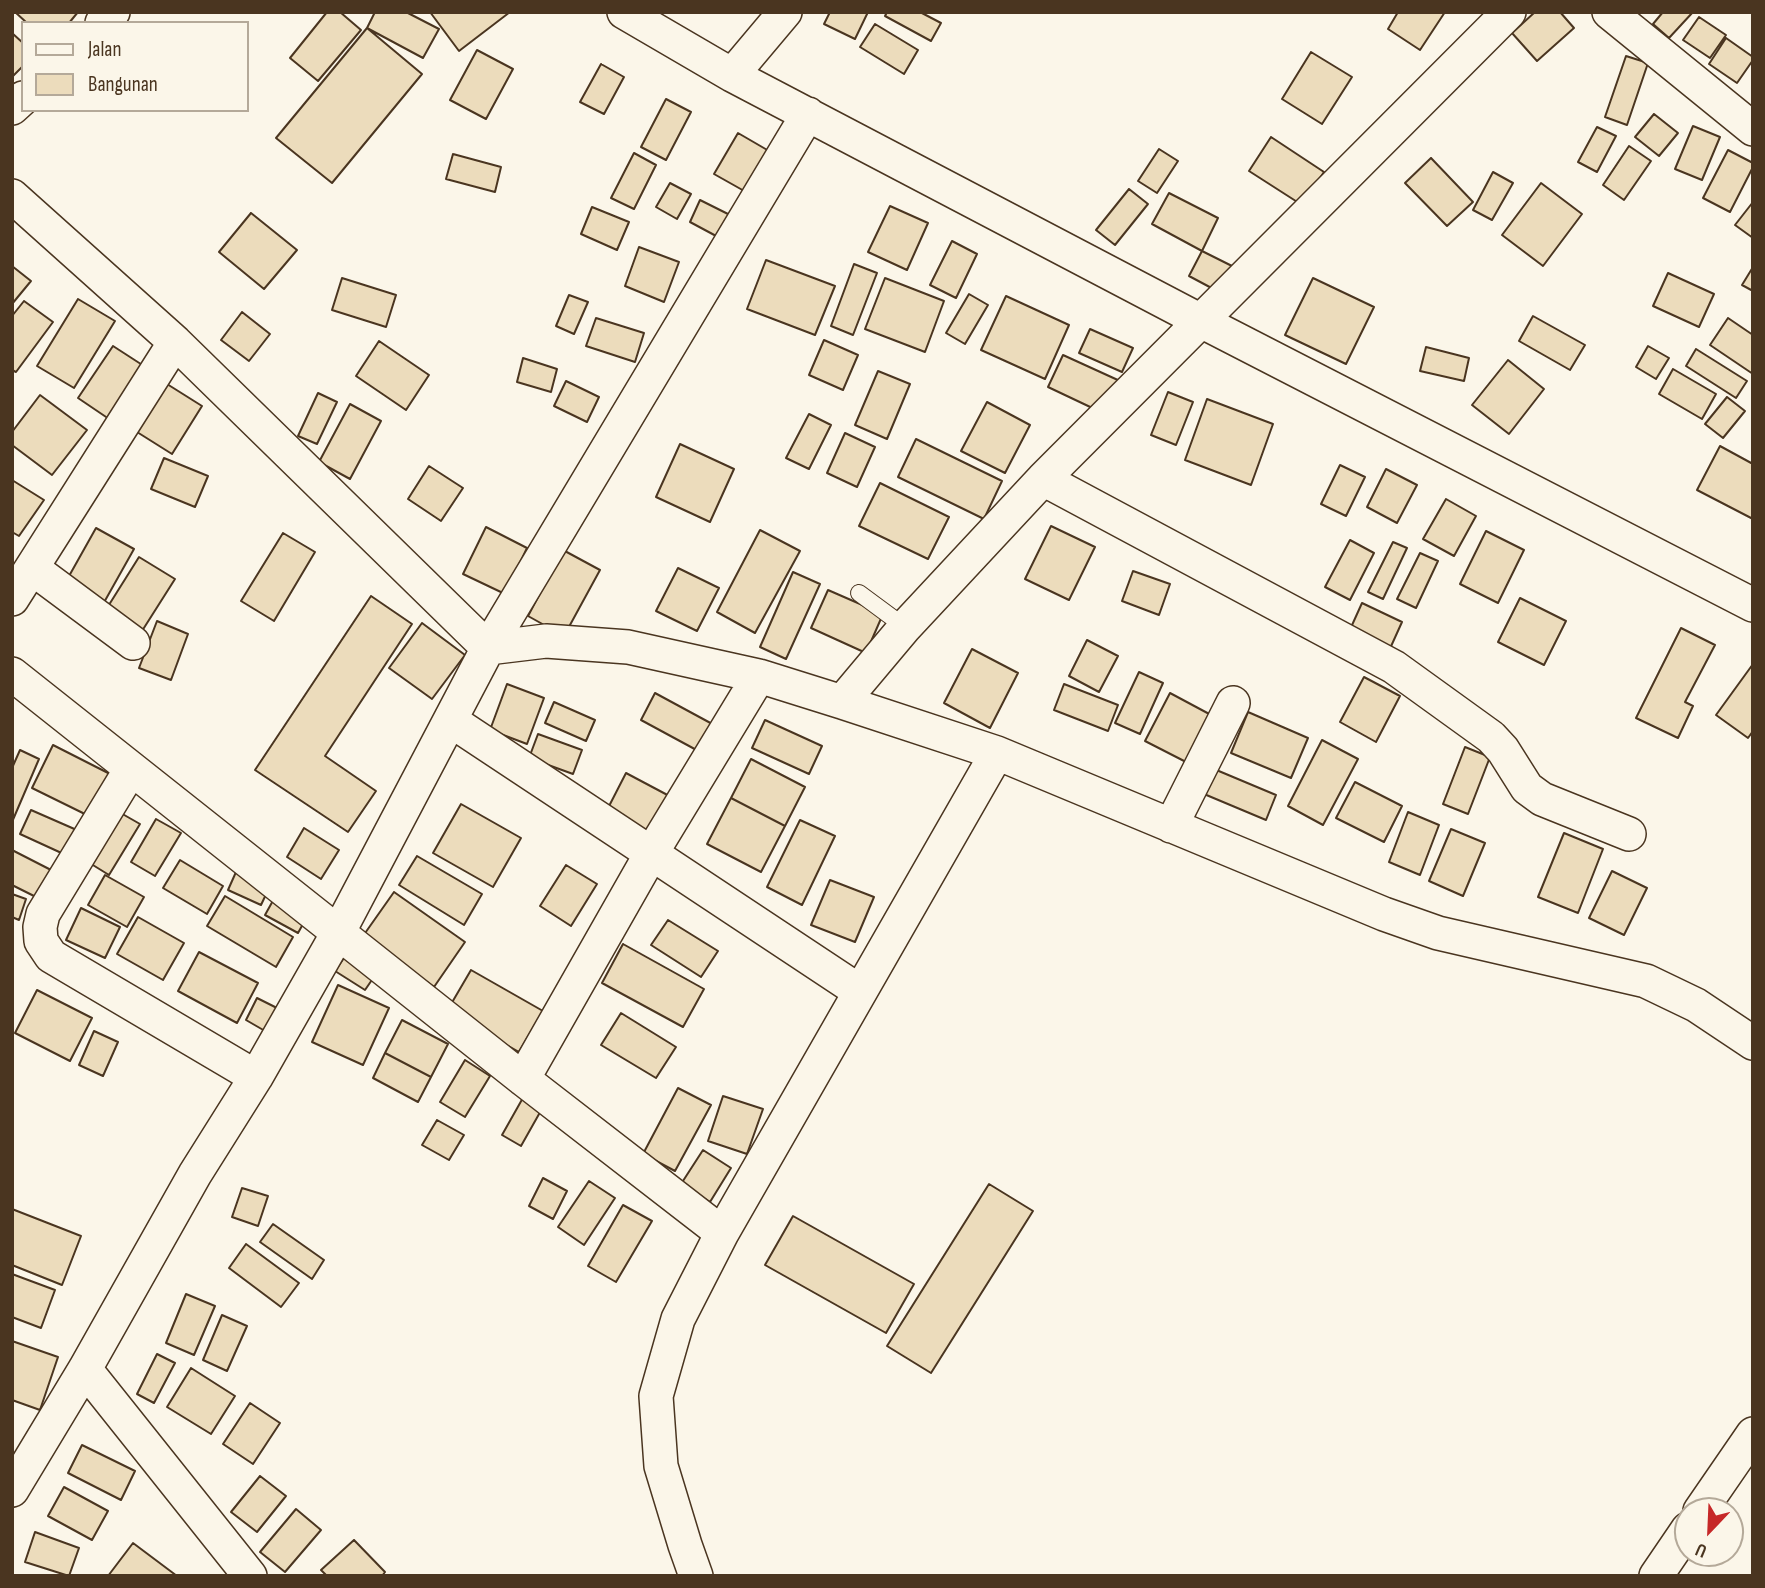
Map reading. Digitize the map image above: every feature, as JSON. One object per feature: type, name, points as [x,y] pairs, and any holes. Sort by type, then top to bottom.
[{"type":"street","points":[[624,12],[732,75],[1201,321],[1752,604]]},
{"type":"street","points":[[732,75],[785,12]]},
{"type":"street","points":[[842,702],[905,627],[1043,479],[1510,12]]},
{"type":"street","points":[[1609,12],[1753,129]]},
{"type":"street","points":[[12,1490],[24,1447],[85,1369],[195,1174],[256,1077],[338,933],[488,648],[808,114]]},
{"type":"street","points":[[12,196],[175,342],[488,648]]},
{"type":"street","points":[[12,599],[175,342]]},
{"type":"street","points":[[1043,479],[1394,667],[1491,737],[1503,750],[1527,788],[1542,799],[1629,834]]},
{"type":"street","points":[[32,568],[133,643]]},
{"type":"street","points":[[488,648],[546,641],[628,647],[759,676],[997,753],[1384,914],[1438,933],[1646,981],[1696,1005],[1753,1043]]},
{"type":"street","points":[[12,674],[523,1079],[722,1233]]},
{"type":"street","points":[[523,1079],[651,854],[759,676]]},
{"type":"street","points":[[1171,825],[1233,703]]},
{"type":"street","points":[[450,720],[859,991]]},
{"type":"street","points":[[696,1576],[661,1466],[656,1396],[678,1319],[722,1233],[997,753]]},
{"type":"street","points":[[131,769],[43,914],[41,941],[51,956],[256,1077]]},
{"type":"street","points":[[85,1369],[250,1576]]},
{"type":"street","points":[[1710,1497],[1753,1434]]},
{"type":"street","points":[[1656,1576],[1674,1549]]},
{"type":"lane","points":[[859,593],[905,627]]},
{"type":"building","points":[[15,12],[78,12],[71,21],[25,21]]},
{"type":"building","points":[[327,12],[340,12],[361,30],[318,81],[290,58]]},
{"type":"building","points":[[375,12],[406,12],[439,29],[423,58],[367,28]]},
{"type":"building","points":[[430,12],[510,12],[459,51]]},
{"type":"building","points":[[830,12],[868,12],[855,39],[824,24]]},
{"type":"building","points":[[887,12],[920,12],[941,23],[931,41],[885,16]]},
{"type":"building","points":[[1398,12],[1445,12],[1420,50],[1388,29]]},
{"type":"building","points":[[1535,12],[1560,12],[1574,28],[1537,61],[1512,33]]},
{"type":"building","points":[[1663,12],[1693,12],[1669,38],[1653,24]]},
{"type":"building","points":[[1699,17],[1726,35],[1710,58],[1683,40]]},
{"type":"building","points":[[875,24],[918,50],[904,74],[860,47]]},
{"type":"building","points":[[367,28],[422,74],[332,183],[276,138]]},
{"type":"building","points":[[12,33],[21,41],[21,68],[12,77]]},
{"type":"building","points":[[1726,38],[1753,57],[1737,83],[1709,64]]},
{"type":"building","points":[[477,50],[513,69],[486,119],[450,100]]},
{"type":"building","points":[[1311,52],[1352,77],[1322,124],[1282,99]]},
{"type":"building","points":[[1626,56],[1648,63],[1627,125],[1605,117]]},
{"type":"building","points":[[601,64],[624,77],[604,114],[580,102]]},
{"type":"building","points":[[666,99],[691,112],[666,160],[641,147]]},
{"type":"building","points":[[1654,114],[1678,133],[1659,156],[1635,137]]},
{"type":"building","points":[[1693,126],[1720,137],[1702,180],[1675,169]]},
{"type":"building","points":[[1597,127],[1616,136],[1597,172],[1578,162]]},
{"type":"building","points":[[738,133],[769,151],[746,192],[714,174]]},
{"type":"building","points":[[1271,137],[1324,172],[1302,205],[1249,171]]},
{"type":"building","points":[[1629,146],[1651,161],[1624,200],[1603,185]]},
{"type":"building","points":[[1159,149],[1178,161],[1157,193],[1138,181]]},
{"type":"building","points":[[1728,150],[1753,163],[1730,212],[1703,198]]},
{"type":"building","points":[[634,153],[656,165],[634,209],[611,198]]},
{"type":"building","points":[[453,154],[501,167],[495,192],[446,179]]},
{"type":"building","points":[[1431,158],[1473,202],[1447,226],[1405,183]]},
{"type":"building","points":[[1493,172],[1513,183],[1492,220],[1473,210]]},
{"type":"building","points":[[670,183],[691,194],[677,219],[656,207]]},
{"type":"building","points":[[1541,183],[1582,214],[1543,266],[1502,235]]},
{"type":"building","points":[[1129,189],[1148,204],[1115,245],[1096,230]]},
{"type":"building","points":[[1169,193],[1218,218],[1202,251],[1152,224]]},
{"type":"building","points":[[700,200],[730,215],[718,237],[690,222]]},
{"type":"building","points":[[1753,202],[1753,238],[1735,225]]},
{"type":"building","points":[[890,206],[928,223],[907,270],[868,252]]},
{"type":"building","points":[[592,207],[629,222],[617,250],[581,234]]},
{"type":"building","points":[[251,213],[297,250],[264,289],[219,252]]},
{"type":"building","points":[[952,241],[977,254],[956,298],[930,285]]},
{"type":"building","points":[[639,247],[679,262],[664,302],[625,286]]},
{"type":"building","points":[[1202,251],[1232,266],[1219,292],[1189,276]]},
{"type":"building","points":[[766,260],[835,286],[815,335],[747,309]]},
{"type":"building","points":[[854,264],[877,273],[853,335],[831,326]]},
{"type":"building","points":[[12,266],[31,281],[12,304]]},
{"type":"building","points":[[1753,267],[1753,291],[1742,285]]},
{"type":"building","points":[[1668,273],[1714,294],[1699,327],[1653,306]]},
{"type":"building","points":[[342,278],[396,295],[386,327],[332,310]]},
{"type":"building","points":[[885,278],[944,301],[925,352],[865,329]]},
{"type":"building","points":[[1313,278],[1374,307],[1346,364],[1285,335]]},
{"type":"building","points":[[969,294],[988,305],[965,344],[946,333]]},
{"type":"building","points":[[569,295],[588,302],[574,334],[556,326]]},
{"type":"building","points":[[1006,296],[1069,325],[1045,379],[981,350]]},
{"type":"building","points":[[78,299],[115,321],[74,388],[37,366]]},
{"type":"building","points":[[24,301],[53,322],[16,372],[12,370],[12,316]]},
{"type":"building","points":[[242,312],[270,334],[249,361],[221,340]]},
{"type":"building","points":[[1533,316],[1585,345],[1570,370],[1519,341]]},
{"type":"building","points":[[596,318],[644,333],[635,362],[586,346]]},
{"type":"building","points":[[1728,318],[1753,335],[1753,374],[1710,345]]},
{"type":"building","points":[[1090,329],[1133,348],[1122,372],[1079,353]]},
{"type":"building","points":[[824,340],[858,355],[843,390],[809,375]]},
{"type":"building","points":[[379,341],[429,375],[406,410],[356,376]]},
{"type":"building","points":[[113,346],[147,368],[112,421],[78,398]]},
{"type":"building","points":[[1648,346],[1669,358],[1656,379],[1636,367]]},
{"type":"building","points":[[1426,347],[1469,358],[1464,381],[1420,371]]},
{"type":"building","points":[[1696,349],[1747,381],[1736,398],[1686,366]]},
{"type":"building","points":[[1063,355],[1120,381],[1105,414],[1048,387]]},
{"type":"building","points":[[523,358],[557,369],[551,392],[517,382]]},
{"type":"building","points":[[1508,360],[1544,389],[1509,434],[1472,405]]},
{"type":"building","points":[[1673,369],[1716,394],[1702,419],[1659,394]]},
{"type":"building","points":[[878,371],[910,384],[887,439],[855,425]]},
{"type":"building","points":[[566,381],[599,397],[587,422],[554,406]]},
{"type":"building","points":[[167,384],[202,406],[172,454],[137,432]]},
{"type":"building","points":[[1168,392],[1193,402],[1176,445],[1151,435]]},
{"type":"building","points":[[318,393],[337,402],[317,444],[298,436]]},
{"type":"building","points":[[40,395],[87,430],[52,475],[12,445],[12,432]]},
{"type":"building","points":[[1727,397],[1745,411],[1723,438],[1705,424]]},
{"type":"building","points":[[1207,399],[1273,424],[1251,485],[1185,460]]},
{"type":"building","points":[[987,402],[1030,425],[1005,473],[961,451]]},
{"type":"building","points":[[350,404],[381,421],[350,479],[319,462]]},
{"type":"building","points":[[809,414],[831,425],[809,469],[786,458]]},
{"type":"building","points":[[845,433],[875,447],[857,487],[827,473]]},
{"type":"building","points":[[916,439],[1002,481],[984,519],[898,477]]},
{"type":"building","points":[[680,444],[734,469],[710,522],[656,497]]},
{"type":"building","points":[[1720,446],[1753,464],[1753,519],[1697,490]]},
{"type":"building","points":[[164,458],[208,476],[195,507],[151,489]]},
{"type":"building","points":[[1340,465],[1365,477],[1346,516],[1321,504]]},
{"type":"building","points":[[429,466],[463,488],[441,521],[408,499]]},
{"type":"building","points":[[1386,469],[1417,485],[1397,523],[1367,507]]},
{"type":"building","points":[[12,480],[44,500],[19,536],[12,532]]},
{"type":"building","points":[[880,483],[949,517],[928,559],[859,526]]},
{"type":"building","points":[[1446,499],[1476,516],[1454,556],[1423,539]]},
{"type":"building","points":[[1051,526],[1095,547],[1069,600],[1025,579]]},
{"type":"building","points":[[486,527],[527,548],[505,594],[463,574]]},
{"type":"building","points":[[96,528],[134,549],[102,606],[64,585]]},
{"type":"building","points":[[760,530],[800,551],[755,633],[717,612]]},
{"type":"building","points":[[1486,531],[1524,550],[1498,603],[1460,584]]},
{"type":"building","points":[[283,533],[315,552],[274,621],[241,601]]},
{"type":"building","points":[[1350,540],[1374,553],[1350,600],[1325,587]]},
{"type":"building","points":[[1393,542],[1407,548],[1383,599],[1368,592]]},
{"type":"building","points":[[563,550],[600,570],[564,636],[528,616]]},
{"type":"building","points":[[1420,553],[1438,561],[1416,608],[1397,599]]},
{"type":"building","points":[[139,557],[175,579],[142,631],[107,608]]},
{"type":"building","points":[[678,568],[719,588],[697,631],[656,611]]},
{"type":"building","points":[[1133,571],[1170,584],[1159,615],[1122,601]]},
{"type":"building","points":[[793,572],[820,584],[786,659],[760,647]]},
{"type":"building","points":[[828,590],[883,614],[866,653],[811,628]]},
{"type":"building","points":[[371,596],[412,624],[325,756],[376,791],[348,832],[255,770]]},
{"type":"building","points":[[1520,598],[1566,621],[1544,665],[1498,642]]},
{"type":"building","points":[[1362,603],[1402,622],[1388,653],[1348,634]]},
{"type":"building","points":[[157,621],[188,634],[171,680],[139,668]]},
{"type":"building","points":[[422,623],[465,655],[432,699],[389,668]]},
{"type":"building","points":[[1681,628],[1715,645],[1685,702],[1693,706],[1678,738],[1636,718]]},
{"type":"building","points":[[1087,640],[1118,656],[1099,692],[1069,676]]},
{"type":"building","points":[[972,649],[1018,673],[990,728],[944,703]]},
{"type":"building","points":[[1753,664],[1753,731],[1748,738],[1716,715]]},
{"type":"building","points":[[1139,672],[1163,683],[1140,734],[1115,723]]},
{"type":"building","points":[[1364,677],[1400,696],[1376,742],[1340,722]]},
{"type":"building","points":[[507,684],[544,698],[527,744],[490,730]]},
{"type":"building","points":[[1064,684],[1118,705],[1108,731],[1054,710]]},
{"type":"building","points":[[655,693],[716,726],[702,753],[641,720]]},
{"type":"building","points":[[1170,693],[1213,716],[1188,763],[1145,741]]},
{"type":"building","points":[[554,702],[595,720],[586,741],[545,723]]},
{"type":"building","points":[[1248,712],[1308,738],[1291,778],[1231,753]]},
{"type":"building","points":[[765,720],[822,746],[809,774],[752,748]]},
{"type":"building","points":[[538,734],[582,750],[573,774],[529,758]]},
{"type":"building","points":[[1322,740],[1358,759],[1323,825],[1288,806]]},
{"type":"building","points":[[53,745],[114,776],[93,818],[32,788]]},
{"type":"building","points":[[1465,747],[1490,757],[1468,814],[1443,804]]},
{"type":"building","points":[[20,750],[39,759],[12,822],[12,768]]},
{"type":"building","points":[[751,759],[805,787],[785,826],[731,798]]},
{"type":"building","points":[[1214,769],[1276,795],[1266,820],[1204,794]]},
{"type":"building","points":[[626,773],[675,799],[655,838],[606,812]]},
{"type":"building","points":[[1355,782],[1402,806],[1384,842],[1336,818]]},
{"type":"building","points":[[731,798],[785,826],[761,872],[707,844]]},
{"type":"building","points":[[461,804],[521,838],[493,887],[433,853]]},
{"type":"building","points":[[31,810],[79,831],[68,856],[20,834]]},
{"type":"building","points":[[119,812],[140,824],[109,875],[88,862]]},
{"type":"building","points":[[1408,812],[1439,825],[1420,875],[1389,862]]},
{"type":"building","points":[[156,819],[181,833],[155,876],[131,862]]},
{"type":"building","points":[[800,820],[835,836],[802,905],[767,887]]},
{"type":"building","points":[[304,828],[339,850],[321,879],[287,857]]},
{"type":"building","points":[[1451,829],[1485,843],[1463,896],[1429,881]]},
{"type":"building","points":[[1564,833],[1603,849],[1578,913],[1538,897]]},
{"type":"building","points":[[12,850],[53,871],[38,898],[12,885]]},
{"type":"building","points":[[417,856],[482,894],[464,925],[399,885]]},
{"type":"building","points":[[180,860],[223,886],[207,914],[163,888]]},
{"type":"building","points":[[566,865],[597,884],[571,926],[540,906]]},
{"type":"building","points":[[1612,871],[1647,888],[1624,935],[1589,918]]},
{"type":"building","points":[[236,872],[269,888],[261,905],[228,890]]},
{"type":"building","points":[[105,875],[144,897],[127,927],[88,905]]},
{"type":"building","points":[[830,880],[874,897],[855,942],[811,925]]},
{"type":"building","points":[[394,892],[465,942],[434,987],[363,936]]},
{"type":"building","points":[[12,894],[26,899],[19,920],[12,917]]},
{"type":"building","points":[[225,896],[293,937],[276,967],[207,926]]},
{"type":"building","points":[[275,897],[308,915],[298,933],[265,915]]},
{"type":"building","points":[[81,908],[120,927],[105,958],[66,940]]},
{"type":"building","points":[[138,917],[184,943],[163,980],[117,954]]},
{"type":"building","points":[[668,920],[718,951],[701,977],[651,945]]},
{"type":"building","points":[[623,944],[704,989],[683,1027],[602,983]]},
{"type":"building","points":[[199,952],[258,983],[237,1023],[178,991]]},
{"type":"building","points":[[346,955],[376,974],[365,990],[335,971]]},
{"type":"building","points":[[471,970],[543,1011],[519,1052],[447,1011]]},
{"type":"building","points":[[338,985],[389,1008],[363,1065],[312,1042]]},
{"type":"building","points":[[37,990],[92,1018],[70,1061],[15,1033]]},
{"type":"building","points":[[257,998],[277,1008],[265,1031],[246,1020]]},
{"type":"building","points":[[621,1013],[676,1047],[656,1078],[601,1045]]},
{"type":"building","points":[[402,1020],[448,1044],[431,1077],[385,1053]]},
{"type":"building","points":[[94,1031],[118,1042],[103,1076],[79,1065]]},
{"type":"building","points":[[385,1053],[431,1077],[418,1102],[373,1078]]},
{"type":"building","points":[[465,1060],[490,1076],[465,1117],[440,1102]]},
{"type":"building","points":[[678,1088],[711,1105],[675,1171],[643,1154]]},
{"type":"building","points":[[524,1096],[543,1107],[521,1146],[502,1135]]},
{"type":"building","points":[[723,1096],[763,1109],[747,1154],[708,1141]]},
{"type":"building","points":[[437,1120],[464,1135],[449,1160],[422,1145]]},
{"type":"building","points":[[703,1150],[731,1168],[710,1202],[681,1184]]},
{"type":"building","points":[[543,1178],[567,1191],[553,1219],[529,1206]]},
{"type":"building","points":[[589,1181],[615,1198],[584,1245],[558,1227]]},
{"type":"building","points":[[989,1184],[1033,1211],[931,1373],[887,1346]]},
{"type":"building","points":[[242,1188],[268,1196],[258,1226],[232,1217]]},
{"type":"building","points":[[623,1205],[652,1221],[616,1282],[588,1266]]},
{"type":"building","points":[[12,1209],[81,1236],[62,1285],[12,1265]]},
{"type":"building","points":[[793,1216],[914,1284],[886,1333],[765,1265]]},
{"type":"building","points":[[273,1224],[324,1260],[312,1279],[260,1242]]},
{"type":"building","points":[[246,1244],[299,1283],[281,1307],[229,1268]]},
{"type":"building","points":[[12,1274],[55,1290],[41,1328],[12,1317]]},
{"type":"building","points":[[186,1294],[215,1306],[194,1355],[166,1343]]},
{"type":"building","points":[[222,1315],[247,1326],[227,1371],[203,1360]]},
{"type":"building","points":[[12,1341],[58,1357],[40,1410],[12,1400]]},
{"type":"building","points":[[157,1354],[175,1363],[154,1403],[137,1394]]},
{"type":"building","points":[[191,1368],[235,1396],[211,1434],[167,1407]]},
{"type":"building","points":[[250,1403],[280,1423],[253,1464],[223,1444]]},
{"type":"building","points":[[82,1445],[135,1471],[121,1500],[68,1473]]},
{"type":"building","points":[[260,1476],[286,1496],[257,1532],[231,1512]]},
{"type":"building","points":[[64,1487],[108,1511],[92,1540],[48,1516]]},
{"type":"building","points":[[296,1509],[321,1530],[285,1572],[260,1552]]},
{"type":"building","points":[[35,1532],[79,1548],[69,1576],[25,1562]]},
{"type":"building","points":[[354,1540],[385,1572],[382,1576],[327,1576],[321,1570]]},
{"type":"building","points":[[133,1543],[177,1576],[108,1576]]}]
